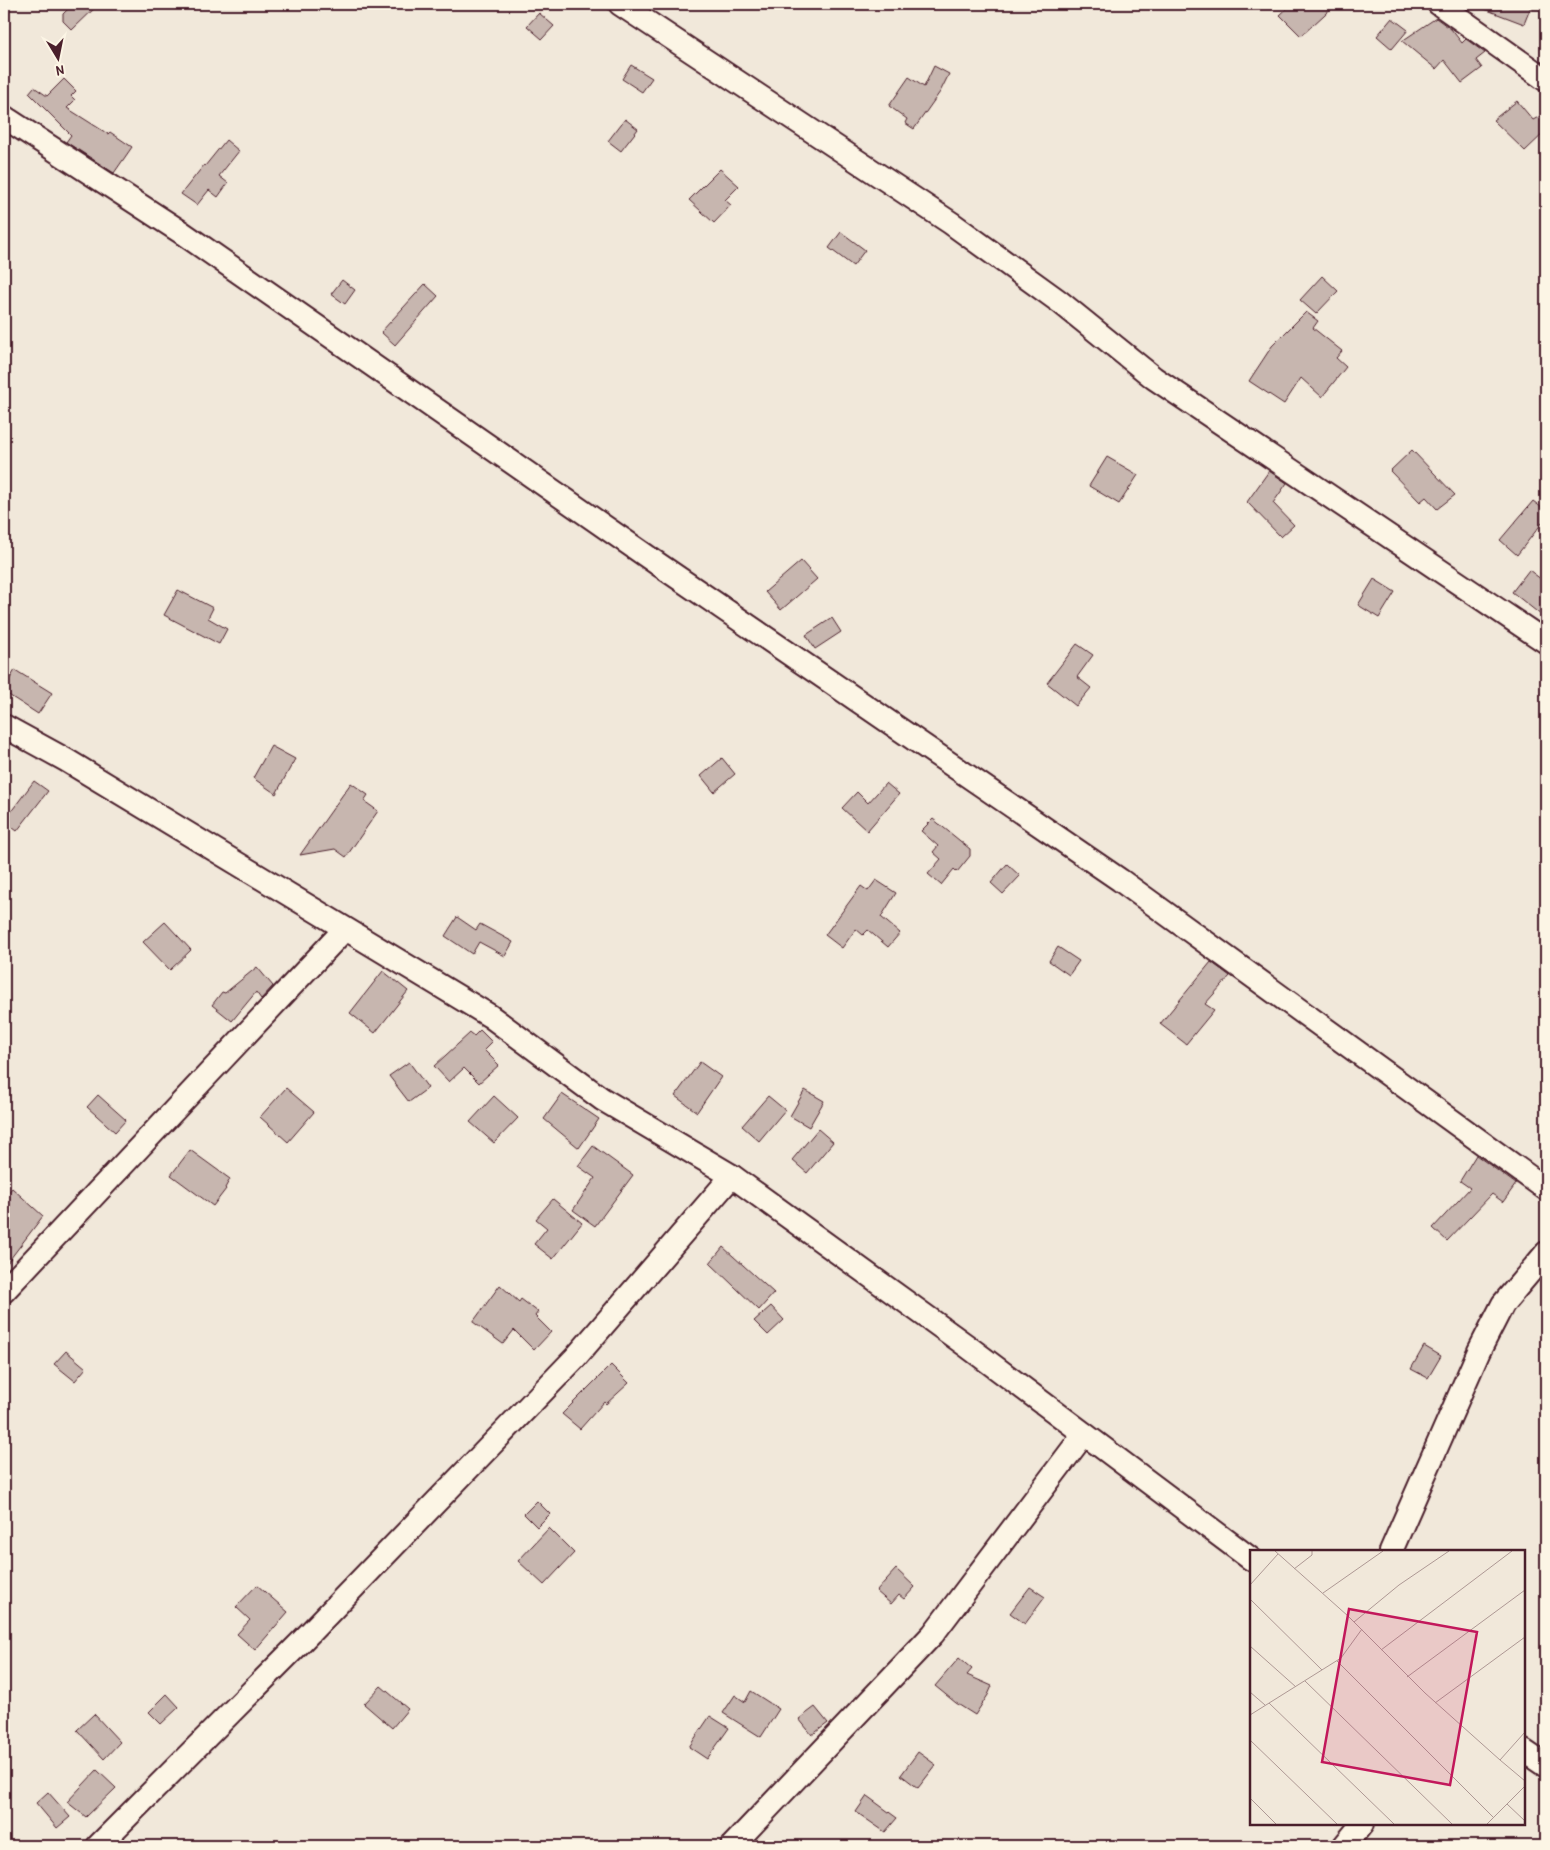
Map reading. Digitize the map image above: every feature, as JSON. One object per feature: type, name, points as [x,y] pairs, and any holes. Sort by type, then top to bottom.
[{"type":"street","points":[[620,4],[951,223],[1060,302],[1154,378],[1546,642]]},
{"type":"street","points":[[1439,4],[1546,80]]},
{"type":"street","points":[[4,117],[181,232],[658,564],[1112,875],[1546,1189]]},
{"type":"street","points":[[4,726],[66,760],[490,1016],[602,1099],[732,1176],[967,1346],[1250,1558]]},
{"type":"street","points":[[4,1291],[345,929]]},
{"type":"street","points":[[98,1846],[300,1644],[575,1358],[732,1176]]},
{"type":"street","points":[[1391,1550],[1479,1351],[1503,1304],[1546,1252]]},
{"type":"street","points":[[732,1846],[933,1634],[1084,1434]]},
{"type":"street","points":[[1525,1752],[1546,1766]]},
{"type":"street","points":[[1344,1846],[1361,1825]]},
{"type":"building","points":[[73,4],[99,4],[72,30],[63,21],[63,14]]},
{"type":"building","points":[[1292,4],[1336,4],[1301,36],[1280,15]]},
{"type":"building","points":[[1474,4],[1532,4],[1524,24]]},
{"type":"building","points":[[539,13],[554,26],[542,39],[527,26]]},
{"type":"building","points":[[1392,18],[1408,30],[1392,49],[1377,36]]},
{"type":"building","points":[[1436,18],[1451,29],[1462,43],[1466,39],[1485,53],[1476,60],[1482,68],[1462,83],[1444,60],[1436,69],[1402,41]]},
{"type":"building","points":[[631,65],[652,78],[642,92],[622,79]]},
{"type":"building","points":[[934,66],[949,74],[940,92],[914,129],[905,123],[907,119],[889,106],[909,77],[924,87]]},
{"type":"building","points":[[64,79],[76,91],[71,96],[75,100],[67,108],[108,134],[110,132],[132,147],[114,173],[66,142],[71,135],[29,93],[34,87],[47,96]]},
{"type":"building","points":[[1517,101],[1533,120],[1546,113],[1546,131],[1525,151],[1493,120]]},
{"type":"building","points":[[625,119],[638,129],[621,151],[608,141]]},
{"type":"building","points":[[226,140],[239,151],[219,176],[228,183],[218,197],[209,190],[197,205],[181,194]]},
{"type":"building","points":[[720,169],[739,186],[725,200],[731,205],[714,223],[689,200]]},
{"type":"building","points":[[841,232],[865,250],[853,266],[829,248]]},
{"type":"building","points":[[1322,276],[1338,291],[1316,314],[1300,300]]},
{"type":"building","points":[[342,280],[355,290],[345,304],[331,294]]},
{"type":"building","points":[[425,284],[438,296],[395,345],[381,332]]},
{"type":"building","points":[[1306,312],[1318,321],[1313,328],[1342,351],[1336,358],[1346,367],[1322,397],[1301,378],[1284,404],[1249,381],[1272,346]]},
{"type":"building","points":[[1412,450],[1455,495],[1437,509],[1426,497],[1420,502],[1390,471]]},
{"type":"building","points":[[1107,457],[1138,475],[1119,504],[1089,486]]},
{"type":"building","points":[[1269,471],[1287,483],[1273,503],[1294,525],[1281,537],[1247,502]]},
{"type":"building","points":[[1533,501],[1546,511],[1546,518],[1517,555],[1500,540]]},
{"type":"building","points":[[801,561],[817,579],[781,610],[765,592]]},
{"type":"building","points":[[1529,570],[1546,583],[1546,619],[1512,592]]},
{"type":"building","points":[[1374,579],[1395,592],[1379,618],[1358,605]]},
{"type":"building","points":[[178,590],[213,608],[208,618],[227,629],[219,644],[164,615]]},
{"type":"building","points":[[832,618],[841,632],[815,649],[806,635]]},
{"type":"building","points":[[1077,644],[1093,655],[1077,677],[1091,688],[1076,706],[1047,683]]},
{"type":"building","points":[[15,670],[52,693],[38,714],[4,692]]},
{"type":"building","points":[[271,746],[295,759],[276,794],[253,778]]},
{"type":"building","points":[[722,758],[735,774],[714,792],[701,776]]},
{"type":"building","points":[[34,781],[48,791],[17,831],[4,821]]},
{"type":"building","points":[[351,783],[368,795],[364,801],[378,811],[346,857],[335,849],[300,855]]},
{"type":"building","points":[[886,783],[899,794],[867,831],[842,808],[857,792],[868,803]]},
{"type":"building","points":[[933,819],[970,849],[970,856],[957,872],[954,869],[941,885],[928,874],[941,859],[933,852],[938,846],[921,831]]},
{"type":"building","points":[[1007,864],[1020,876],[1003,894],[991,883]]},
{"type":"building","points":[[876,880],[896,893],[881,917],[900,933],[888,947],[868,930],[863,935],[856,929],[842,948],[825,935],[861,886],[868,891]]},
{"type":"building","points":[[457,917],[476,930],[480,924],[513,942],[505,956],[479,942],[472,954],[445,936]]},
{"type":"building","points":[[165,922],[191,950],[170,970],[143,942]]},
{"type":"building","points":[[1058,947],[1079,961],[1069,975],[1049,961]]},
{"type":"building","points":[[1211,962],[1230,976],[1205,1004],[1214,1010],[1186,1044],[1160,1024]]},
{"type":"building","points":[[257,967],[273,986],[261,999],[256,992],[232,1021],[212,1005],[222,992],[225,993]]},
{"type":"building","points":[[383,971],[408,991],[375,1033],[350,1013]]},
{"type":"building","points":[[480,1030],[492,1042],[484,1050],[499,1065],[479,1083],[464,1068],[449,1082],[434,1066],[470,1033],[474,1036]]},
{"type":"building","points":[[409,1062],[428,1088],[409,1102],[389,1076]]},
{"type":"building","points":[[700,1062],[721,1077],[697,1112],[675,1096]]},
{"type":"building","points":[[286,1088],[314,1112],[288,1142],[260,1117]]},
{"type":"building","points":[[805,1090],[824,1101],[809,1127],[790,1116]]},
{"type":"building","points":[[562,1094],[599,1119],[579,1148],[544,1119]]},
{"type":"building","points":[[98,1095],[126,1120],[115,1132],[87,1107]]},
{"type":"building","points":[[494,1096],[518,1118],[494,1143],[470,1122]]},
{"type":"building","points":[[768,1096],[785,1110],[759,1141],[742,1126]]},
{"type":"building","points":[[818,1129],[833,1142],[807,1173],[792,1160]]},
{"type":"building","points":[[593,1146],[633,1175],[595,1226],[573,1210],[595,1178],[578,1166]]},
{"type":"building","points":[[190,1150],[230,1179],[226,1189],[213,1206],[171,1175]]},
{"type":"building","points":[[1476,1155],[1516,1184],[1503,1202],[1492,1194],[1447,1241],[1433,1228],[1470,1188],[1460,1181]]},
{"type":"building","points":[[12,1188],[43,1216],[4,1267],[4,1197]]},
{"type":"building","points":[[553,1199],[582,1223],[553,1259],[534,1244],[547,1228],[536,1219]]},
{"type":"building","points":[[723,1247],[774,1293],[759,1310],[710,1263]]},
{"type":"building","points":[[500,1285],[519,1302],[521,1299],[538,1312],[535,1316],[551,1332],[534,1350],[514,1330],[503,1344],[473,1322]]},
{"type":"building","points":[[771,1306],[784,1320],[768,1335],[754,1321]]},
{"type":"building","points":[[1424,1346],[1441,1356],[1428,1378],[1411,1369]]},
{"type":"building","points":[[66,1351],[86,1368],[75,1381],[54,1364]]},
{"type":"building","points":[[611,1365],[629,1383],[606,1404],[604,1402],[580,1429],[562,1414]]},
{"type":"building","points":[[537,1501],[550,1514],[537,1527],[524,1514]]},
{"type":"building","points":[[549,1528],[574,1553],[544,1585],[518,1561]]},
{"type":"building","points":[[896,1569],[915,1587],[904,1599],[899,1595],[891,1604],[876,1591]]},
{"type":"building","points":[[257,1585],[288,1612],[255,1650],[237,1634],[250,1620],[236,1607]]},
{"type":"building","points":[[1030,1587],[1045,1597],[1025,1624],[1010,1613]]},
{"type":"building","points":[[959,1658],[972,1669],[967,1675],[992,1686],[975,1715],[935,1686]]},
{"type":"building","points":[[381,1686],[408,1709],[392,1728],[364,1704]]},
{"type":"building","points":[[751,1691],[779,1709],[761,1737],[723,1713],[735,1695],[745,1702]]},
{"type":"building","points":[[167,1694],[179,1707],[161,1724],[149,1712]]},
{"type":"building","points":[[815,1707],[828,1723],[812,1735],[799,1719]]},
{"type":"building","points":[[94,1714],[120,1742],[104,1759],[77,1730]]},
{"type":"building","points":[[710,1716],[729,1728],[707,1759],[689,1747]]},
{"type":"building","points":[[918,1752],[936,1765],[918,1788],[901,1775]]},
{"type":"building","points":[[97,1770],[116,1788],[86,1817],[67,1802]]},
{"type":"building","points":[[48,1792],[70,1817],[57,1828],[36,1803]]},
{"type":"building","points":[[867,1796],[897,1818],[885,1832],[856,1812]]}]
